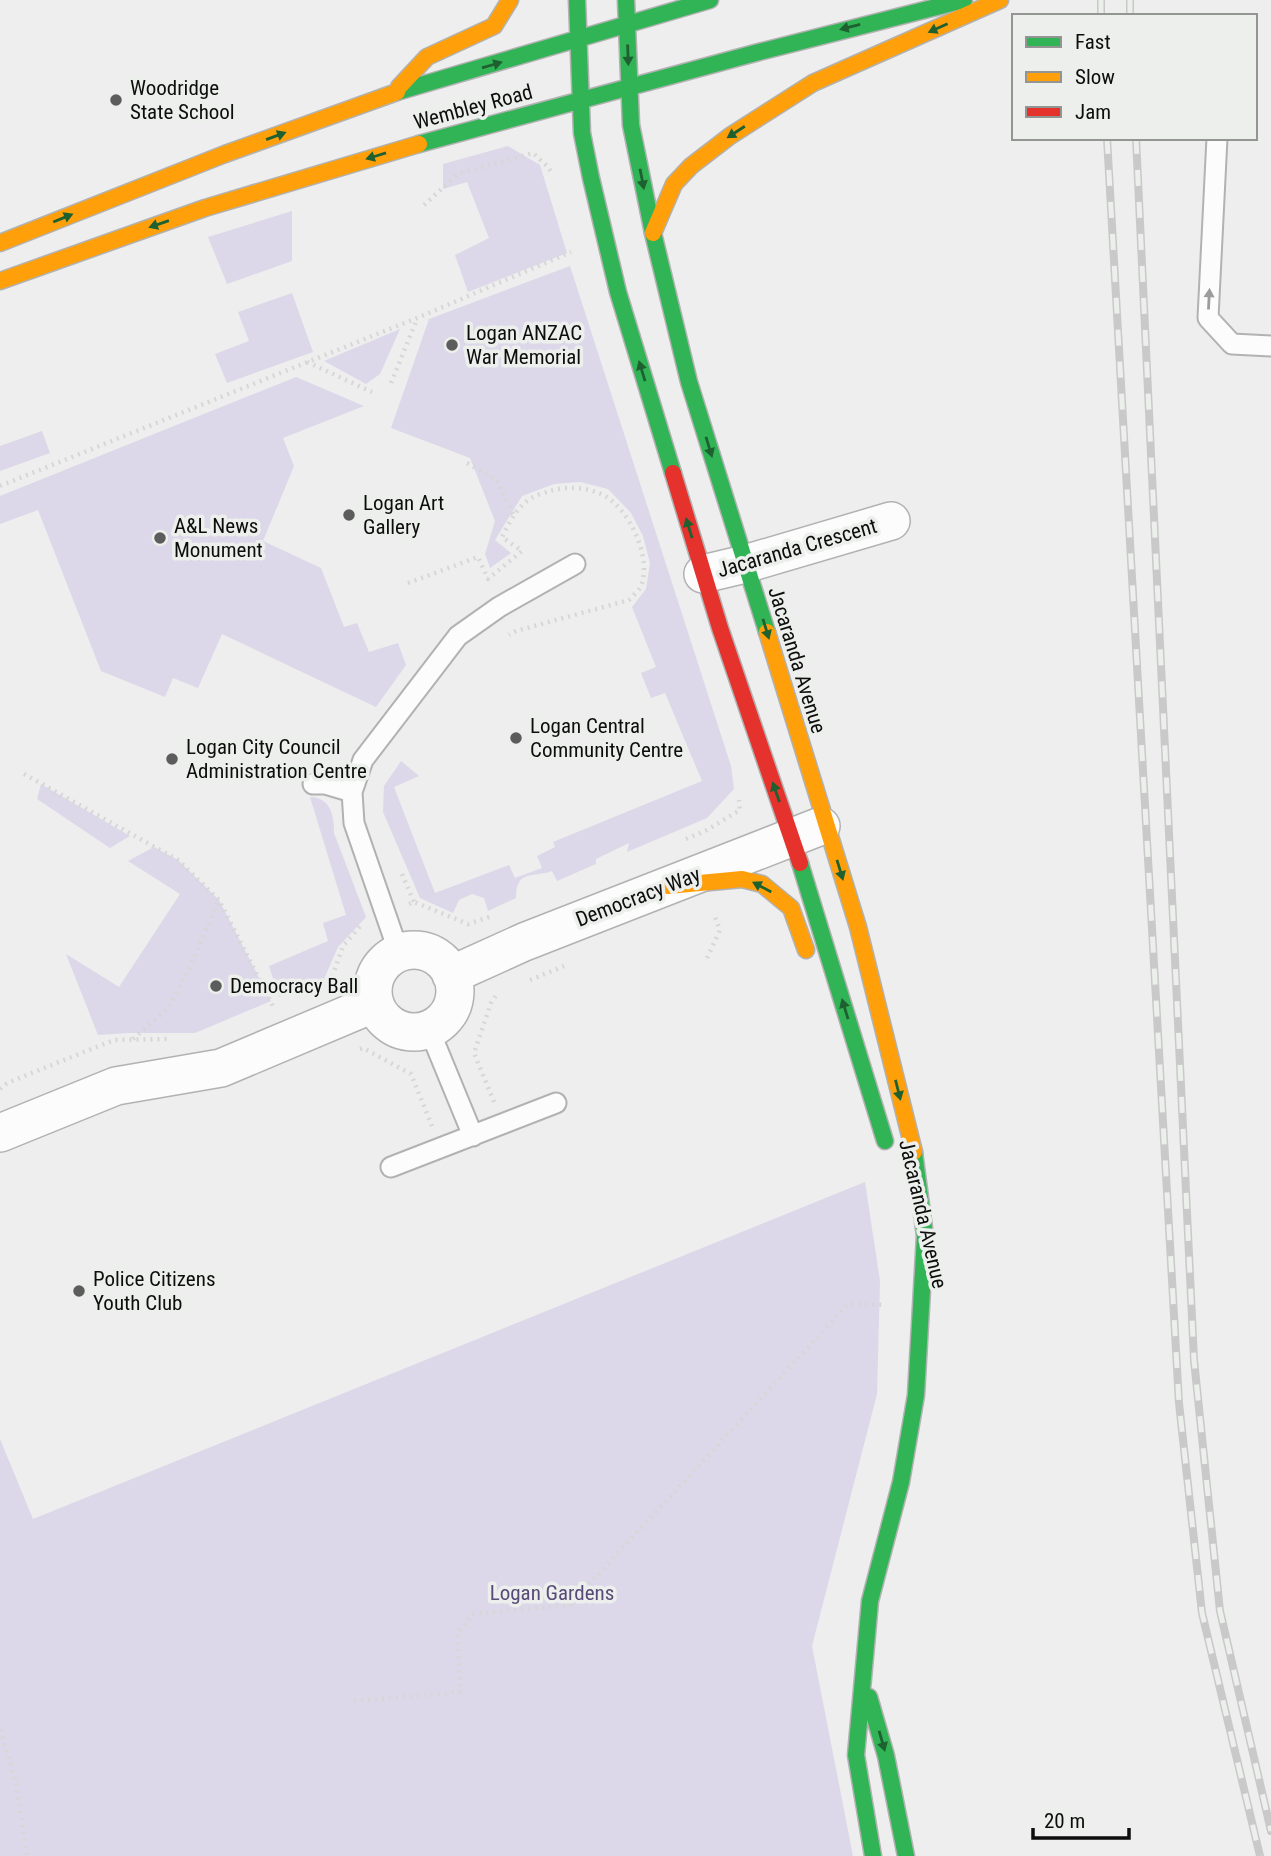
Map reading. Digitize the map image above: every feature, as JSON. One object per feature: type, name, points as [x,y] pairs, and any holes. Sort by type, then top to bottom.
[{"type":"street","points":[[393,93],[427,57],[494,26],[510,0]]},
{"type":"street","name":"Jacaranda Avenue","points":[[577,0],[582,133],[590,178],[618,292],[703,574],[791,836],[889,1155]]},
{"type":"street","name":"Jacaranda Avenue","points":[[626,0],[631,125],[653,233],[689,382],[858,927],[916,1161],[925,1236],[916,1395],[901,1482],[870,1601],[856,1755],[873,1856]]},
{"type":"street","name":"Wembley Road","points":[[0,243],[225,154],[393,93],[710,0]]},
{"type":"street","name":"Wembley Road","points":[[0,281],[196,210],[441,136],[828,33],[964,0]]},
{"type":"street","points":[[653,233],[674,184],[691,166],[730,136],[813,83],[1000,0]]},
{"type":"street","name":"Jacaranda Crescent","points":[[703,574],[891,521]]},
{"type":"street","name":"Democracy Way","points":[[451,975],[524,942],[826,824]]},
{"type":"street","points":[[668,886],[743,879],[762,884],[791,908],[813,969]]},
{"type":"street","points":[[424,951],[435,956],[451,975],[455,987],[454,1000],[449,1012],[429,1029],[403,1030],[390,1025],[375,1003],[373,991],[380,968],[388,959],[399,953],[424,951]]},
{"type":"street","points":[[0,1133],[116,1086],[221,1068],[375,1003]]},
{"type":"street","points":[[841,1056],[878,1118]]},
{"type":"street","name":"Jacaranda Avenue","points":[[908,1242],[922,1307]]},
{"type":"street","name":"Jacaranda Avenue","points":[[863,1675],[886,1756],[906,1856]]},
{"type":"lane","points":[[1217,140],[1208,318],[1232,344],[1271,346]]},
{"type":"lane","points":[[399,953],[354,823],[352,792],[363,760],[458,636],[499,607],[575,564]]},
{"type":"lane","points":[[313,784],[325,784],[352,792]]},
{"type":"lane","points":[[429,1029],[473,1136]]},
{"type":"lane","points":[[391,1167],[556,1103]]},
{"type":"path","points":[[424,205],[458,174],[533,153],[547,166],[556,180]]},
{"type":"path","points":[[0,486],[572,254],[569,242]]},
{"type":"path","points":[[391,383],[417,318]]},
{"type":"path","points":[[307,362],[372,392]]},
{"type":"path","points":[[467,463],[496,479],[513,515]]},
{"type":"path","points":[[24,774],[178,860],[219,900],[274,1006],[285,1042]]},
{"type":"path","points":[[682,840],[707,830],[740,810],[739,788]]},
{"type":"path","points":[[132,1040],[168,1008],[189,969],[219,900]]},
{"type":"path","points":[[315,989],[331,980],[344,946],[363,922],[414,902],[468,924],[501,912]]},
{"type":"path","points":[[707,958],[720,930],[711,906]]},
{"type":"path","points":[[524,982],[574,962]]},
{"type":"path","points":[[499,990],[491,1003],[474,1053],[494,1102],[505,1098]]},
{"type":"path","points":[[274,1006],[284,1002]]},
{"type":"path","points":[[350,1053],[363,1048],[411,1074],[433,1130]]},
{"type":"path","points":[[354,1700],[460,1692],[458,1633],[473,1614],[570,1605],[848,1304],[922,1307]]},
{"type":"path","points":[[0,1730],[16,1782],[27,1856]]},
{"type":"green space","points":[[508,146],[540,165],[567,253],[468,292],[455,255],[489,238],[467,182],[443,189],[443,164]]},
{"type":"green space","points":[[292,211],[292,261],[227,284],[208,237]]},
{"type":"green space","points":[[570,266],[731,766],[734,789],[707,818],[627,852],[629,843],[596,859],[596,864],[557,881],[552,871],[527,876],[519,883],[516,898],[488,911],[484,898],[472,894],[459,900],[453,913],[420,898],[383,812],[384,786],[401,761],[419,776],[394,787],[435,893],[509,865],[515,878],[542,868],[537,856],[555,847],[553,842],[702,781],[665,693],[651,698],[641,673],[656,667],[632,607],[646,589],[650,563],[643,536],[631,513],[608,489],[580,482],[554,484],[522,496],[495,540],[511,553],[490,568],[485,554],[495,521],[470,458],[391,428],[429,319]]},
{"type":"green space","points":[[292,293],[313,352],[227,383],[215,354],[249,341],[238,312]]},
{"type":"green space","points":[[400,329],[380,374],[366,384],[324,361]]},
{"type":"green space","points":[[296,377],[364,406],[283,438],[294,466],[263,541],[321,568],[344,627],[357,623],[369,652],[398,643],[406,665],[376,707],[222,634],[198,688],[173,678],[165,697],[101,671],[38,510],[0,524],[0,496]]},
{"type":"green space","points":[[42,431],[50,453],[0,471],[0,446]]},
{"type":"green space","points":[[41,784],[130,836],[110,848],[37,799]]},
{"type":"green space","points":[[310,797],[323,801],[330,809],[334,833],[366,917],[338,947],[324,979],[279,997],[269,966],[328,941],[323,923],[346,915]]},
{"type":"green space","points":[[154,847],[178,860],[219,900],[271,1001],[195,1033],[98,1035],[66,954],[119,987],[180,894],[128,861]]},
{"type":"green space","name":"Logan Gardens","points":[[865,1182],[880,1281],[877,1394],[812,1646],[853,1856],[0,1856],[0,1439],[33,1519]]},
{"type":"railway","points":[[1101,0],[1101,14]]},
{"type":"railway","points":[[1130,0],[1130,14]]},
{"type":"railway","points":[[1107,140],[1179,1403],[1202,1613],[1260,1856]]},
{"type":"railway","points":[[1136,140],[1194,1360],[1220,1611],[1271,1831]]},
{"type":"traffic: fast","points":[[577,0],[582,133],[591,178],[618,292],[673,473]]},
{"type":"traffic: fast","points":[[626,0],[631,125],[653,233],[689,382],[767,632]]},
{"type":"traffic: fast","points":[[397,92],[710,0]]},
{"type":"traffic: fast","points":[[419,144],[964,0]]},
{"type":"traffic: fast","points":[[800,863],[885,1141]]},
{"type":"traffic: fast","points":[[873,1856],[856,1755],[870,1601],[901,1482],[916,1395],[925,1236],[914,1152]]},
{"type":"traffic: fast","points":[[869,1697],[886,1756],[906,1856]]},
{"type":"traffic: slow","points":[[399,87],[427,57],[494,26],[510,0]]},
{"type":"traffic: slow","points":[[653,233],[674,184],[691,166],[730,136],[813,83],[1000,0]]},
{"type":"traffic: slow","points":[[0,243],[225,154],[397,92]]},
{"type":"traffic: slow","points":[[0,281],[205,208],[419,144]]},
{"type":"traffic: slow","points":[[767,632],[858,927],[914,1152]]},
{"type":"traffic: slow","points":[[668,886],[742,879],[762,884],[791,908],[806,950]]},
{"type":"traffic: jam","points":[[673,473],[720,628],[800,863]]},
{"type":"place","name":"Woodridge State School","points":[[116,100]]},
{"type":"place","name":"Logan ANZAC War Memorial","points":[[452,345]]},
{"type":"place","name":"Logan Art Gallery","points":[[349,515]]},
{"type":"place","name":"A&L News Monument","points":[[160,538]]},
{"type":"place","name":"Logan Central Community Centre","points":[[516,738]]},
{"type":"place","name":"Logan City Council Administration Centre","points":[[172,759]]},
{"type":"place","name":"Democracy Ball","points":[[216,986]]},
{"type":"place","name":"Police Citizens Youth Club","points":[[79,1291]]}]
